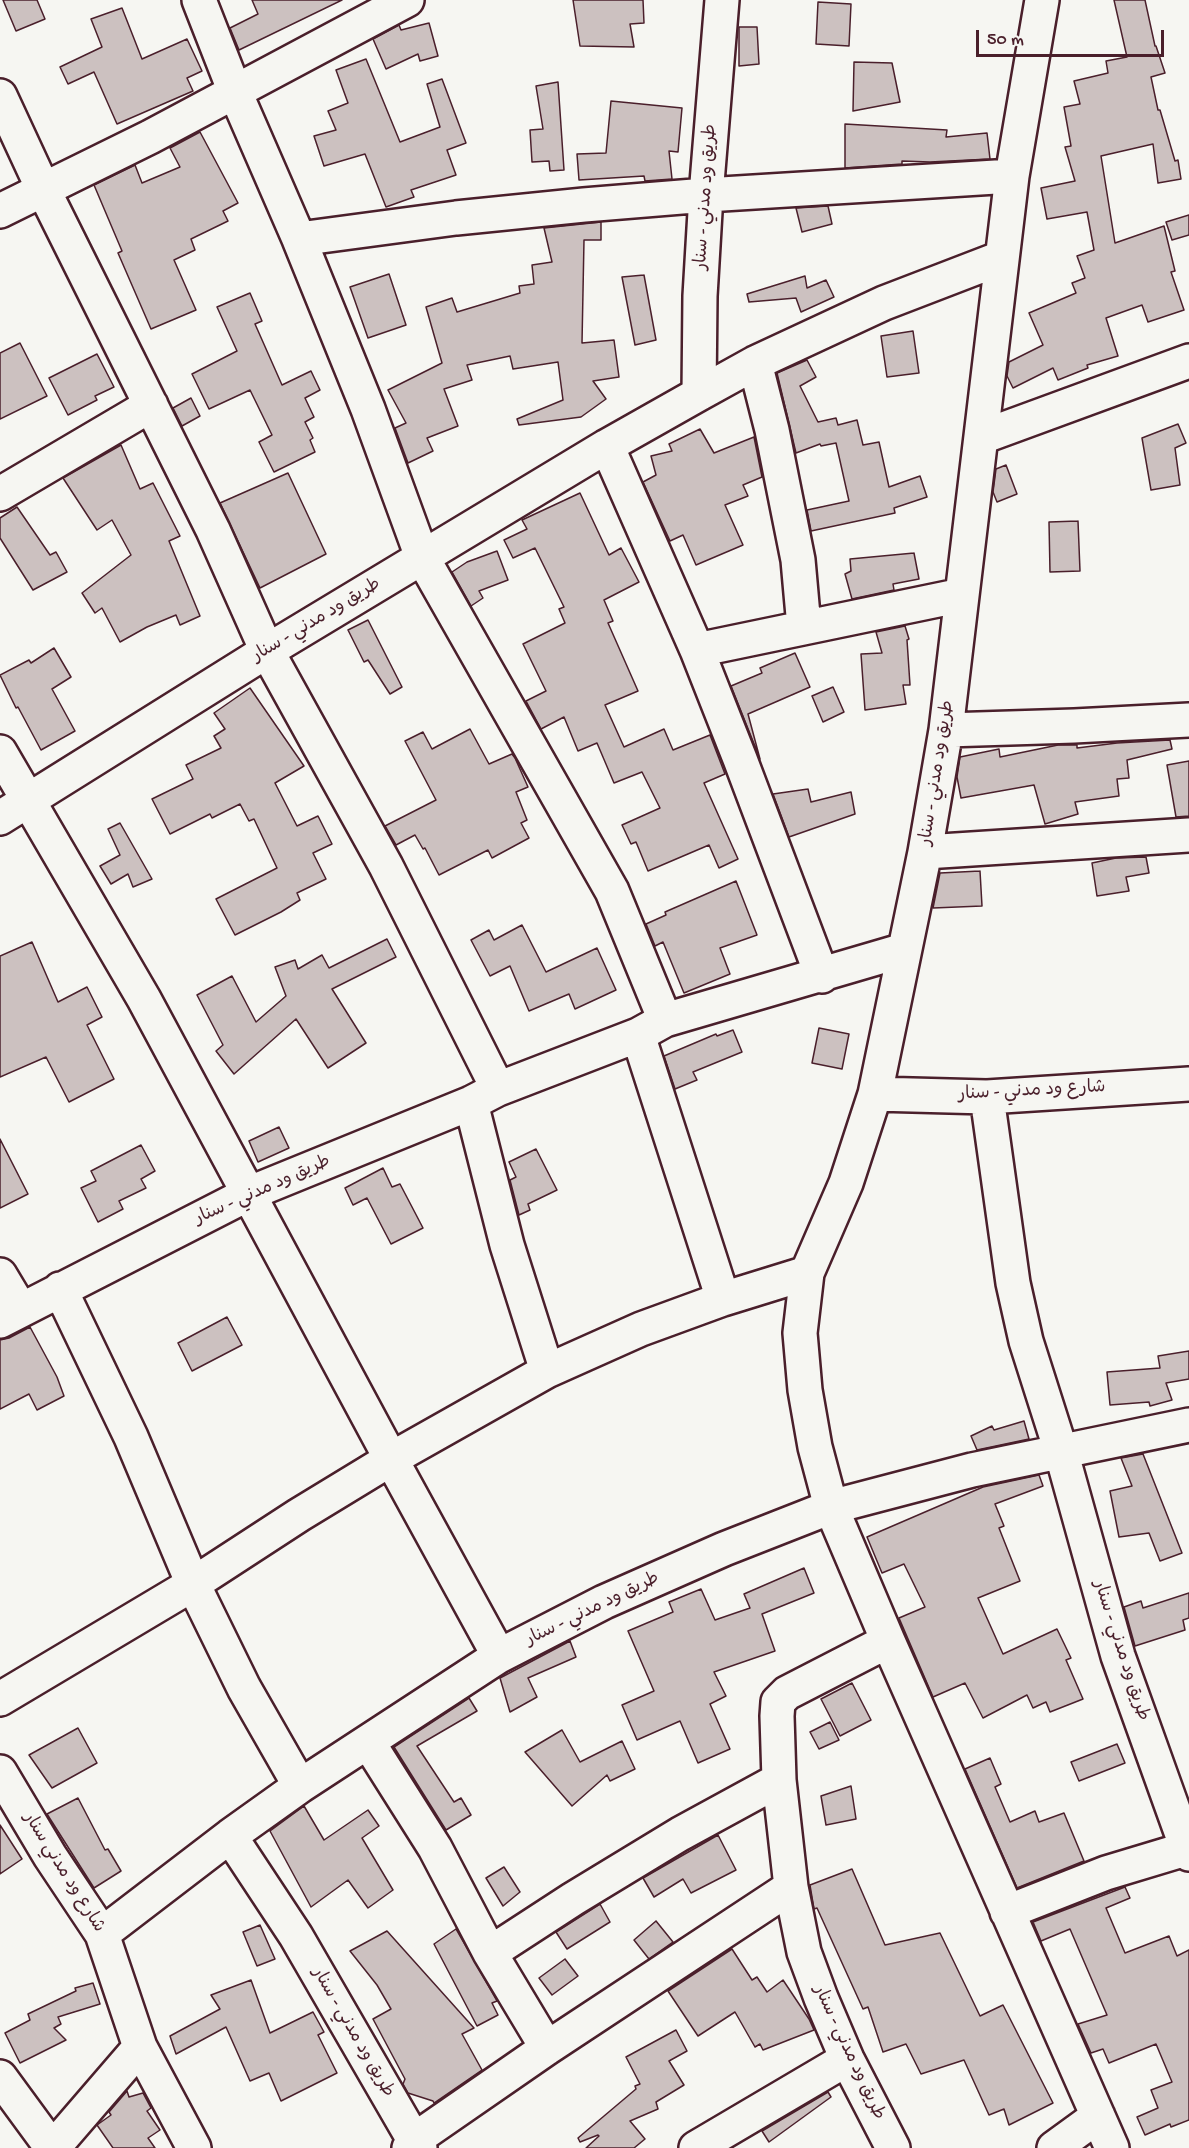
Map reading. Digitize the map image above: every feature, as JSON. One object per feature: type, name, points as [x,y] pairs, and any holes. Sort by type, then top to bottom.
[{"type":"street","points":[[199,0],[235,92],[299,239],[368,409],[422,557],[612,891],[652,1028],[723,1299]]},
{"type":"street","points":[[0,211],[44,191],[235,92],[407,0]]},
{"type":"street","name":"طريق ود مدني - سنار","points":[[699,394],[700,296],[722,0]]},
{"type":"street","name":"طريق ود مدني - سنار","points":[[1042,0],[1012,176],[946,730],[925,852],[875,1094],[846,1183],[807,1274],[800,1333],[805,1390],[815,1447],[831,1507],[1007,1912],[1113,2148]]},
{"type":"street","points":[[0,96],[44,191],[213,530],[267,651],[386,866],[485,1096],[507,1245],[547,1371]]},
{"type":"street","points":[[299,239],[456,218],[706,195],[1012,176]]},
{"type":"street","name":"طريق ود مدني - سنار","points":[[0,818],[267,651],[699,394],[755,363],[884,303],[1001,258]]},
{"type":"street","points":[[982,437],[1189,361]]},
{"type":"street","points":[[755,363],[772,430],[798,560],[804,627]]},
{"type":"street","points":[[0,494],[151,405]]},
{"type":"street","points":[[607,447],[697,650],[822,976]]},
{"type":"street","points":[[697,650],[962,595]]},
{"type":"street","points":[[946,730],[1189,720]]},
{"type":"street","points":[[0,752],[144,999],[499,1656]]},
{"type":"street","points":[[925,852],[1189,835]]},
{"type":"street","name":"طريق ود مدني - سنار","points":[[11,1316],[250,1193],[485,1096],[652,1028],[904,950]]},
{"type":"street","name":"شارع ود مدني - سنار","points":[[875,1094],[987,1097],[1189,1084]]},
{"type":"street","name":"طريق ود مدني - سنار","points":[[987,1097],[1013,1283],[1026,1341],[1061,1451],[1118,1656],[1188,1850],[1106,1873],[1007,1912]]},
{"type":"street","points":[[0,1699],[193,1584],[391,1459],[547,1371],[641,1329],[723,1299],[807,1274]]},
{"type":"street","points":[[0,1275],[11,1316]]},
{"type":"street","points":[[60,1289],[132,1437],[193,1584],[244,1688],[300,1786]]},
{"type":"street","name":"طريق ود مدني - سنار","points":[[102,1934],[230,1836],[300,1786],[499,1656],[604,1602],[724,1549],[831,1507],[972,1470],[1189,1425]]},
{"type":"street","name":"طريق ود مدني - سنار","points":[[888,1641],[787,1693],[778,1702],[777,1716],[779,1780],[791,1887],[804,1952],[847,2059],[893,2148]]},
{"type":"street","points":[[368,1742],[435,1848],[490,1953],[547,2048]]},
{"type":"street","name":"شارع ود مدني سنار","points":[[0,1772],[50,1856],[102,1934],[140,2047],[194,2148]]},
{"type":"street","points":[[490,1953],[680,1834],[779,1780]]},
{"type":"street","name":"طريق ود مدني - سنار","points":[[230,1836],[296,1936],[414,2145],[547,2048],[791,1887]]},
{"type":"street","points":[[0,2077],[52,2148],[140,2047]]},
{"type":"street","points":[[696,2148],[847,2059]]},
{"type":"street","points":[[1054,2148],[1098,2116]]},
{"type":"building","points":[[3,0],[37,0],[45,19],[16,31]]},
{"type":"building","points":[[252,0],[342,0],[239,50],[230,28],[258,14]]},
{"type":"building","points":[[573,0],[643,0],[644,23],[630,24],[634,47],[580,46]]},
{"type":"building","points":[[1114,0],[1145,0],[1155,46],[1165,73],[1151,77],[1158,110],[1160,110],[1175,161],[1178,160],[1181,179],[1158,183],[1153,144],[1101,156],[1115,243],[1164,226],[1175,271],[1171,272],[1184,310],[1148,322],[1142,305],[1106,318],[1118,356],[1087,365],[1088,368],[1058,380],[1053,368],[1013,388],[1007,376],[1009,362],[1043,345],[1029,313],[1076,293],[1072,283],[1085,278],[1077,256],[1094,250],[1087,212],[1047,219],[1041,188],[1075,181],[1065,147],[1071,146],[1064,107],[1080,104],[1074,81],[1108,73],[1106,61],[1127,57]]},
{"type":"building","points":[[818,2],[851,4],[849,46],[816,44]]},
{"type":"building","points":[[122,8],[142,59],[187,39],[202,71],[187,78],[193,91],[117,124],[94,72],[68,84],[60,67],[102,47],[91,19]]},
{"type":"building","points":[[429,23],[438,56],[420,61],[418,54],[386,69],[373,39],[399,25],[401,30]]},
{"type":"building","points":[[739,27],[757,27],[759,64],[739,66]]},
{"type":"building","points":[[366,59],[400,142],[440,127],[427,84],[442,79],[466,143],[447,150],[456,175],[411,190],[414,197],[386,207],[365,154],[324,166],[314,136],[336,130],[328,111],[348,103],[336,70]]},
{"type":"building","points":[[854,62],[892,63],[900,102],[853,111]]},
{"type":"building","points":[[558,82],[564,170],[550,171],[549,161],[532,162],[530,130],[543,129],[536,86]]},
{"type":"building","points":[[611,101],[682,108],[678,152],[669,151],[672,179],[645,181],[644,176],[579,180],[577,154],[606,153]]},
{"type":"building","points":[[845,124],[947,130],[946,137],[987,133],[990,159],[902,161],[902,164],[845,168]]},
{"type":"building","points":[[200,132],[238,203],[223,211],[228,221],[191,239],[195,250],[174,260],[196,310],[151,329],[118,253],[122,251],[94,185],[135,165],[142,183],[180,167],[170,148]]},
{"type":"building","points":[[828,206],[832,224],[802,232],[796,208]]},
{"type":"building","points":[[1189,215],[1189,235],[1172,240],[1166,222]]},
{"type":"building","points":[[601,222],[601,240],[584,240],[582,343],[614,340],[619,377],[593,381],[606,399],[581,417],[519,425],[517,419],[563,400],[558,362],[513,369],[510,356],[467,365],[472,380],[444,389],[458,426],[427,438],[433,451],[408,463],[395,428],[406,423],[388,390],[442,363],[426,307],[452,298],[457,312],[520,293],[519,286],[534,284],[532,265],[552,262],[544,228]]},
{"type":"building","points":[[389,274],[406,325],[368,338],[350,287]]},
{"type":"building","points":[[644,275],[656,340],[635,345],[622,277]]},
{"type":"building","points":[[805,276],[807,288],[826,280],[834,297],[801,312],[796,298],[749,302],[747,294]]},
{"type":"building","points":[[250,293],[262,321],[255,324],[282,385],[311,371],[320,390],[305,398],[314,417],[305,422],[313,438],[310,440],[315,452],[274,472],[259,442],[272,435],[250,390],[209,409],[192,374],[237,351],[217,307]]},
{"type":"building","points":[[913,331],[919,373],[887,377],[881,336]]},
{"type":"building","points":[[20,343],[47,396],[0,419],[0,353]]},
{"type":"building","points":[[97,354],[114,387],[95,396],[97,400],[68,415],[49,378]]},
{"type":"building","points":[[807,360],[816,377],[800,386],[818,422],[836,418],[838,425],[857,420],[863,445],[879,442],[889,487],[920,476],[927,497],[894,508],[895,513],[811,531],[807,510],[849,501],[836,443],[821,446],[820,444],[796,453],[777,373]]},
{"type":"building","points":[[191,398],[200,416],[182,426],[173,408]]},
{"type":"building","points":[[1178,424],[1186,443],[1175,448],[1180,485],[1151,490],[1142,438]]},
{"type":"building","points":[[700,429],[714,453],[754,437],[762,477],[743,485],[748,496],[725,505],[743,545],[696,565],[683,535],[670,541],[643,482],[656,475],[651,456],[672,451],[669,444]]},
{"type":"building","points":[[121,445],[140,489],[153,483],[180,536],[169,541],[200,616],[180,625],[176,615],[120,642],[102,608],[95,613],[82,593],[131,555],[112,520],[97,530],[63,478]]},
{"type":"building","points":[[1006,465],[1017,494],[997,502],[993,492],[996,469]]},
{"type":"building","points":[[288,473],[326,554],[260,588],[220,503]]},
{"type":"building","points":[[580,493],[609,555],[621,548],[639,582],[604,600],[613,621],[608,623],[638,691],[605,705],[624,747],[664,729],[673,750],[710,735],[725,774],[704,783],[738,859],[719,868],[709,845],[648,871],[636,842],[631,844],[622,825],[660,808],[642,772],[614,783],[597,743],[578,751],[564,717],[541,729],[526,701],[546,691],[523,644],[565,623],[559,609],[564,607],[535,548],[513,558],[504,540],[527,529],[522,520]]},
{"type":"building","points":[[17,507],[50,555],[56,552],[67,572],[33,590],[0,538],[0,518]]},
{"type":"building","points":[[1078,521],[1080,571],[1050,572],[1049,522]]},
{"type":"building","points":[[497,551],[508,580],[479,591],[483,598],[471,606],[452,572],[467,562]]},
{"type":"building","points":[[914,553],[919,579],[893,584],[894,590],[852,599],[845,574],[851,571],[850,559]]},
{"type":"building","points":[[368,620],[402,687],[390,694],[368,660],[364,662],[348,630]]},
{"type":"building","points":[[905,626],[909,639],[907,640],[910,685],[903,685],[906,704],[865,710],[861,654],[882,653],[876,632]]},
{"type":"building","points":[[54,648],[71,677],[52,689],[75,731],[41,750],[0,675],[29,660],[31,663]]},
{"type":"building","points":[[795,653],[810,687],[748,714],[760,759],[731,686],[762,673],[760,668]]},
{"type":"building","points":[[833,687],[844,712],[823,722],[812,696]]},
{"type":"building","points":[[250,688],[304,766],[275,783],[297,826],[318,816],[332,844],[313,853],[326,879],[297,893],[300,900],[281,912],[235,935],[216,899],[277,868],[254,819],[249,821],[240,804],[212,818],[210,814],[170,834],[152,799],[193,779],[186,765],[221,748],[214,736],[225,729],[214,713]]},
{"type":"building","points":[[470,729],[489,764],[512,754],[515,758],[528,787],[516,792],[527,820],[521,823],[529,838],[492,858],[488,850],[439,875],[425,848],[423,849],[415,835],[396,845],[385,826],[436,800],[405,741],[423,732],[432,749]]},
{"type":"building","points":[[1170,740],[1172,749],[1127,760],[1129,778],[1117,779],[1119,796],[1075,802],[1078,814],[1045,824],[1034,785],[961,798],[957,777],[960,757],[999,749],[1000,757],[1058,745],[1077,745],[1077,748]]},
{"type":"building","points":[[1189,761],[1189,816],[1176,817],[1167,765]]},
{"type":"building","points":[[808,789],[811,802],[851,792],[855,814],[789,837],[773,794]]},
{"type":"building","points":[[120,823],[152,879],[133,887],[128,874],[111,884],[100,866],[120,855],[108,829]]},
{"type":"building","points":[[1146,857],[1149,873],[1126,877],[1129,891],[1097,896],[1092,863],[1116,858]]},
{"type":"building","points":[[980,871],[982,906],[933,908],[940,873]]},
{"type":"building","points":[[736,881],[757,935],[720,948],[730,974],[684,993],[663,942],[655,946],[646,924],[666,915],[665,912]]},
{"type":"building","points":[[522,925],[546,972],[597,948],[616,990],[575,1009],[569,994],[529,1011],[510,966],[490,976],[471,940],[489,930],[494,940]]},
{"type":"building","points":[[387,939],[396,957],[332,989],[366,1043],[328,1068],[296,1019],[234,1074],[216,1051],[223,1045],[197,995],[232,976],[256,1022],[286,996],[275,967],[295,960],[298,969],[322,955],[329,968]]},
{"type":"building","points":[[32,942],[58,1002],[87,987],[102,1017],[87,1025],[114,1079],[69,1102],[46,1057],[0,1077],[0,956]]},
{"type":"building","points":[[819,1028],[849,1034],[842,1069],[812,1063]]},
{"type":"building","points":[[733,1030],[742,1052],[693,1072],[697,1080],[675,1089],[664,1056],[716,1034],[717,1036]]},
{"type":"building","points":[[279,1127],[289,1148],[258,1162],[249,1141]]},
{"type":"building","points":[[0,1139],[28,1194],[0,1208]]},
{"type":"building","points":[[141,1145],[155,1171],[141,1179],[146,1188],[119,1201],[123,1209],[98,1222],[81,1188],[96,1181],[91,1171]]},
{"type":"building","points":[[536,1149],[557,1190],[528,1204],[530,1210],[519,1215],[510,1180],[516,1177],[509,1162]]},
{"type":"building","points":[[383,1168],[392,1187],[400,1184],[423,1228],[391,1244],[367,1198],[353,1205],[345,1188]]},
{"type":"building","points":[[227,1317],[242,1345],[192,1371],[178,1343]]},
{"type":"building","points":[[30,1327],[57,1377],[64,1396],[37,1410],[29,1394],[0,1409],[0,1340]]},
{"type":"building","points":[[1189,1351],[1189,1379],[1166,1383],[1172,1400],[1150,1406],[1149,1402],[1110,1405],[1107,1372],[1160,1368],[1158,1356]]},
{"type":"building","points":[[1024,1421],[1029,1439],[977,1450],[971,1436],[992,1426],[994,1430]]},
{"type":"building","points":[[1143,1454],[1182,1553],[1160,1561],[1149,1533],[1119,1537],[1110,1491],[1132,1486],[1121,1458]]},
{"type":"building","points":[[1039,1475],[1043,1486],[995,1504],[1004,1526],[999,1528],[1020,1581],[978,1598],[1003,1654],[1057,1629],[1071,1658],[1066,1660],[1083,1699],[1050,1712],[1046,1702],[1033,1708],[1027,1695],[983,1718],[965,1683],[933,1697],[899,1618],[925,1607],[904,1564],[882,1573],[867,1537],[983,1487]]},
{"type":"building","points":[[804,1568],[814,1593],[762,1614],[775,1651],[714,1672],[726,1696],[710,1704],[730,1749],[698,1763],[680,1721],[637,1740],[622,1705],[654,1691],[628,1631],[673,1612],[669,1602],[701,1589],[715,1620],[750,1608],[744,1594]]},
{"type":"building","points":[[1189,1593],[1189,1618],[1183,1620],[1185,1630],[1135,1646],[1124,1607],[1141,1601],[1143,1608]]},
{"type":"building","points":[[570,1641],[576,1657],[528,1678],[537,1697],[510,1712],[500,1678]]},
{"type":"building","points":[[852,1683],[871,1720],[840,1736],[821,1699]]},
{"type":"building","points":[[469,1698],[477,1711],[417,1746],[454,1802],[461,1798],[471,1815],[446,1830],[394,1747]]},
{"type":"building","points":[[830,1722],[839,1740],[819,1749],[810,1732]]},
{"type":"building","points":[[78,1728],[97,1763],[52,1788],[29,1755]]},
{"type":"building","points":[[562,1730],[580,1762],[622,1741],[635,1769],[610,1781],[607,1775],[572,1806],[525,1752]]},
{"type":"building","points":[[1117,1744],[1125,1763],[1079,1781],[1071,1762]]},
{"type":"building","points":[[990,1758],[1001,1784],[995,1787],[1010,1822],[1035,1811],[1039,1822],[1064,1813],[1084,1861],[1017,1888],[965,1769]]},
{"type":"building","points":[[851,1786],[856,1819],[826,1825],[821,1796]]},
{"type":"building","points":[[78,1798],[105,1850],[108,1849],[121,1871],[94,1888],[47,1814]]},
{"type":"building","points":[[304,1806],[324,1840],[368,1810],[379,1826],[362,1838],[393,1890],[368,1908],[348,1880],[311,1907],[270,1831]]},
{"type":"building","points":[[0,1825],[22,1859],[0,1874]]},
{"type":"building","points":[[718,1835],[736,1870],[691,1893],[683,1879],[654,1897],[643,1878]]},
{"type":"building","points":[[504,1867],[520,1892],[503,1906],[486,1878]]},
{"type":"building","points":[[852,1869],[885,1945],[940,1933],[980,2016],[1003,2005],[1053,2103],[1009,2125],[1004,2109],[989,2115],[964,2060],[921,2074],[906,2044],[883,2052],[868,2007],[863,2009],[817,1908],[814,1909],[810,1885]]},
{"type":"building","points":[[1125,1887],[1130,1898],[1106,1908],[1125,1953],[1169,1936],[1177,1956],[1189,1950],[1189,2120],[1171,2127],[1170,2124],[1145,2135],[1137,2117],[1158,2108],[1151,2090],[1172,2082],[1156,2044],[1109,2063],[1103,2049],[1091,2053],[1078,2024],[1107,2015],[1070,1929],[1041,1941],[1033,1922]]},
{"type":"building","points":[[600,1904],[610,1922],[567,1949],[556,1932]]},
{"type":"building","points":[[656,1921],[673,1942],[649,1959],[634,1940]]},
{"type":"building","points":[[260,1925],[275,1959],[257,1966],[243,1932]]},
{"type":"building","points":[[456,1929],[497,2001],[492,2003],[498,2015],[477,2026],[434,1944]]},
{"type":"building","points":[[387,1931],[474,2028],[462,2034],[482,2070],[434,2103],[408,2093],[403,2084],[405,2079],[373,2019],[391,2009],[377,1985],[350,1951]]},
{"type":"building","points":[[732,1949],[752,1980],[757,1977],[767,1992],[783,1980],[814,2030],[763,2050],[760,2044],[755,2047],[735,2012],[698,2036],[668,1991]]},
{"type":"building","points":[[565,1959],[578,1976],[552,1995],[539,1978]]},
{"type":"building","points":[[251,1980],[270,2033],[313,2012],[324,2032],[318,2035],[337,2073],[281,2101],[269,2073],[250,2081],[226,2027],[176,2054],[170,2036],[220,2009],[211,1995]]},
{"type":"building","points":[[93,1983],[100,2004],[58,2017],[61,2024],[54,2028],[66,2040],[20,2063],[5,2033],[30,2020],[28,2014],[76,1991],[75,1988]]},
{"type":"building","points":[[676,2030],[687,2051],[669,2061],[684,2085],[656,2102],[658,2109],[630,2121],[645,2139],[634,2148],[586,2148],[599,2136],[580,2142],[578,2138],[640,2084],[626,2057]]},
{"type":"building","points":[[127,2091],[129,2097],[143,2093],[151,2108],[147,2111],[160,2130],[148,2138],[155,2148],[113,2148],[97,2125],[111,2115],[109,2112]]},
{"type":"building","points":[[828,2092],[831,2097],[769,2142],[762,2131]]}]
